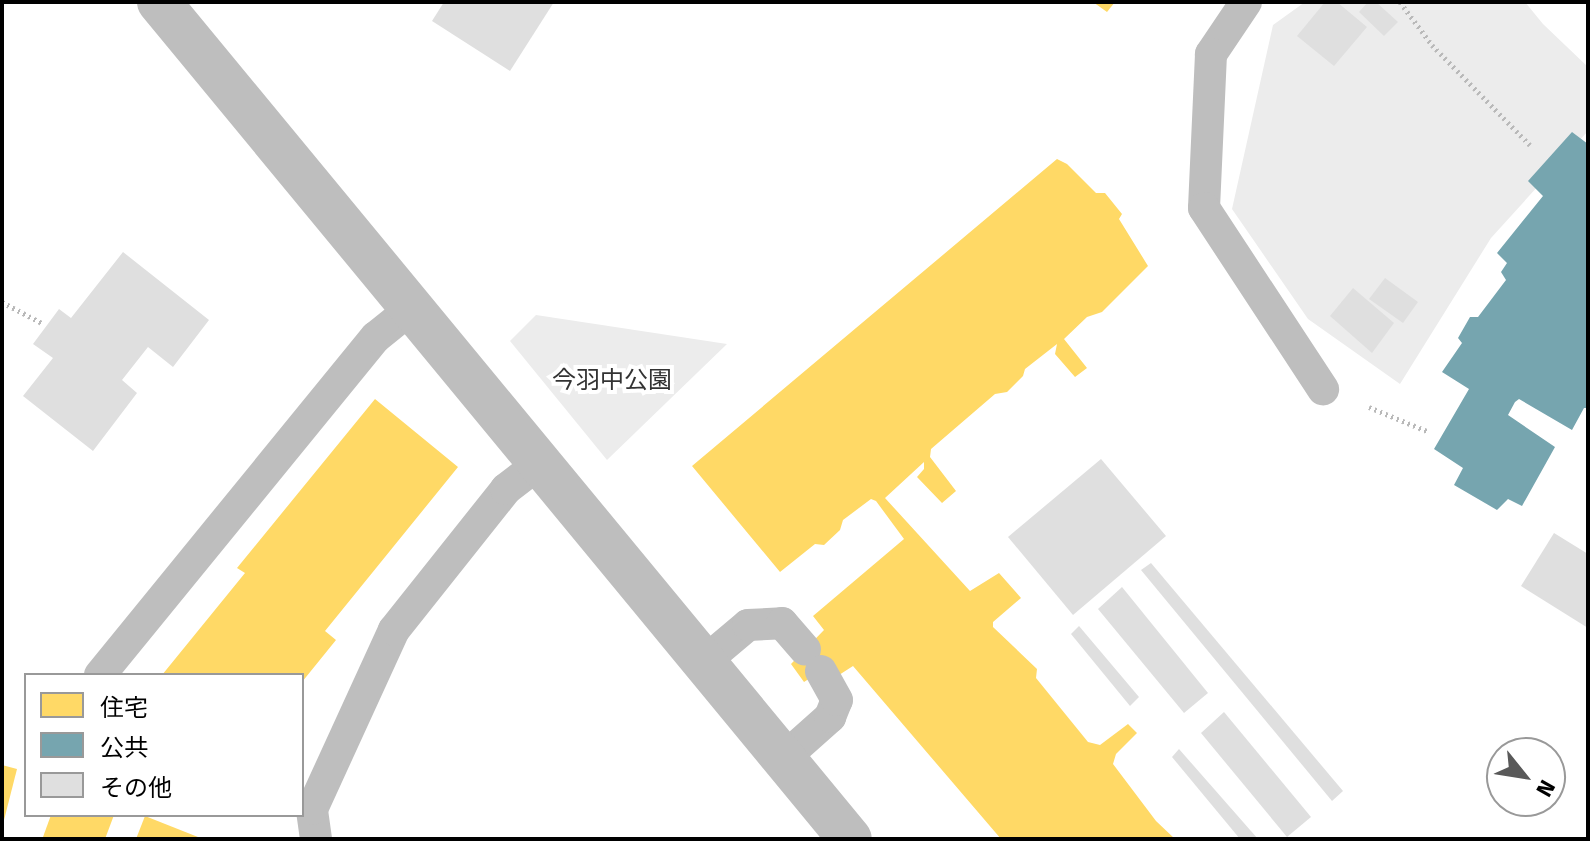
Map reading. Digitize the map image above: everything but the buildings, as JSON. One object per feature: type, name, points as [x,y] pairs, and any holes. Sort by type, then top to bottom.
[{"type":"street","points":[[159,2],[850,839]]},
{"type":"lane","points":[[1246,2],[1211,54],[1204,208],[1323,389]]},
{"type":"lane","points":[[102,673],[376,337],[412,308]]},
{"type":"lane","points":[[316,839],[312,809],[394,630],[506,489],[540,463]]},
{"type":"lane","points":[[704,662],[748,625],[782,623],[813,660],[837,700],[830,717],[784,758]]},
{"type":"path","points":[[1400,2],[1432,45],[1530,145]]},
{"type":"path","points":[[2,302],[42,323]]},
{"type":"path","points":[[1323,389],[1427,431]]},
{"type":"green space","points":[[1305,2],[1525,2],[1588,67],[1588,131],[1491,238],[1400,384],[1308,319],[1232,209],[1273,25]]},
{"type":"green space","name":"今羽中公園","points":[[536,315],[727,344],[607,460],[510,341]]}]
